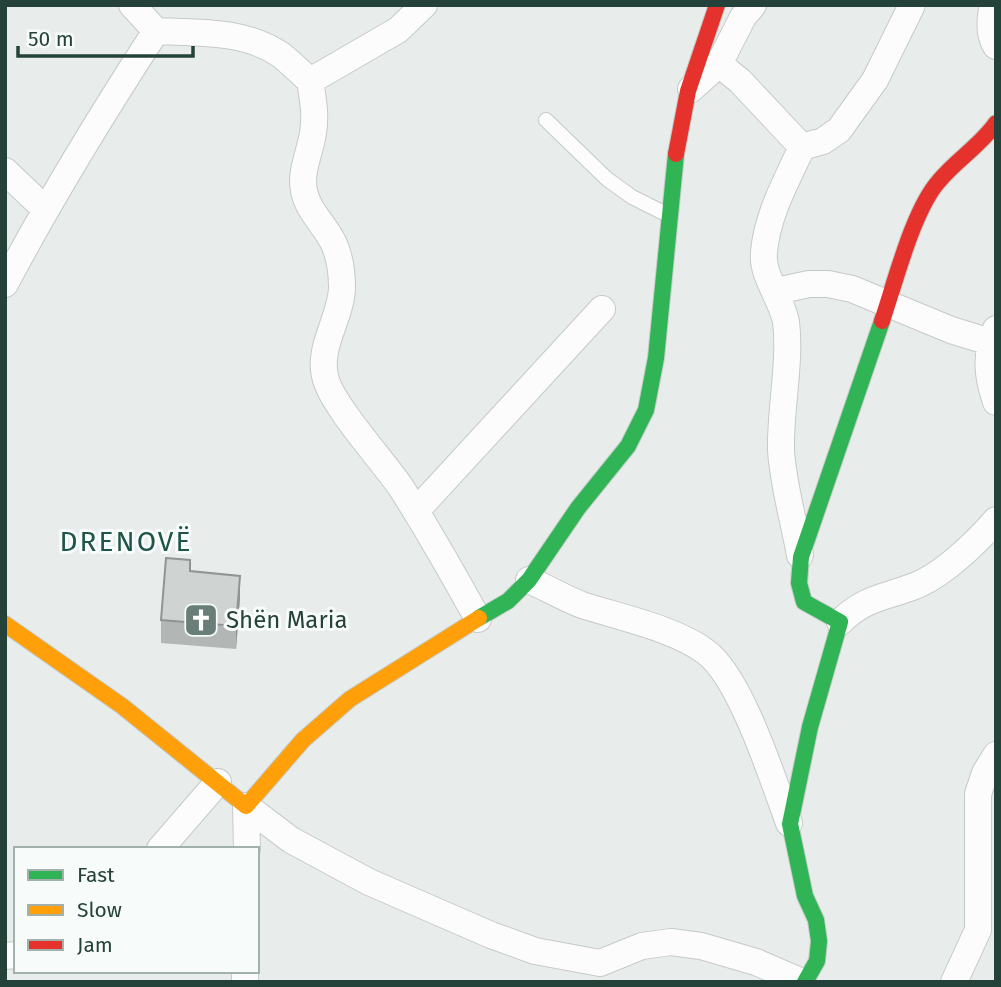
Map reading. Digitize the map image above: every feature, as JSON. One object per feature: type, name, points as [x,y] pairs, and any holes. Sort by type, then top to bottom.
[{"type":"street","points":[[131,5],[156,31],[230,35],[259,44],[279,54],[310,80],[315,110],[313,135],[304,167],[304,191],[313,215],[332,241],[340,263],[342,289],[324,359],[325,377],[334,397],[416,511],[478,619]]},
{"type":"street","points":[[310,80],[398,30],[424,5]]},
{"type":"street","points":[[247,847],[246,806],[303,740],[351,699],[508,601],[529,580],[578,508],[628,446],[646,410],[656,358],[677,140],[688,92],[717,5]]},
{"type":"street","points":[[688,92],[719,64],[743,17],[753,5]]},
{"type":"street","points":[[801,557],[781,451],[786,326],[782,304],[763,257],[765,241],[776,204],[802,147],[823,141],[839,130],[875,80],[912,5]]},
{"type":"street","points":[[993,5],[990,18],[996,46]]},
{"type":"street","points":[[5,284],[96,123],[156,31]]},
{"type":"street","points":[[719,64],[740,80],[802,147]]},
{"type":"street","points":[[840,621],[804,602],[799,583],[801,557],[920,211],[938,181],[986,137],[996,123]]},
{"type":"street","points":[[5,171],[45,209]]},
{"type":"street","points":[[776,291],[809,284],[828,284],[852,289],[951,330],[993,336],[987,365],[996,402]]},
{"type":"street","points":[[416,511],[602,309]]},
{"type":"street","points":[[790,824],[810,727],[840,621],[862,604],[914,586],[938,571],[964,553],[996,520]]},
{"type":"street","points":[[5,624],[122,706],[291,840],[404,898],[535,951],[604,972],[642,946],[671,942],[701,946],[756,962],[803,982],[817,961],[819,941],[816,920],[805,897],[790,824],[746,712],[722,668],[707,652],[685,639],[578,603],[529,580]]},
{"type":"street","points":[[954,982],[978,930],[978,794],[985,773],[996,755]]},
{"type":"street","points":[[162,847],[218,782]]},
{"type":"lane","points":[[546,120],[607,179],[632,197],[670,216]]},
{"type":"building","points":[[166,558],[190,560],[190,571],[240,576],[236,626],[161,620]]},
{"type":"traffic: fast","points":[[479,618],[508,601],[529,580],[578,508],[628,446],[646,410],[656,358],[676,154]]},
{"type":"traffic: fast","points":[[805,982],[817,961],[819,941],[816,920],[805,896],[790,824],[810,727],[840,622],[804,602],[799,583],[801,557],[882,321]]},
{"type":"traffic: slow","points":[[5,624],[122,706],[246,806],[303,740],[350,699],[479,618]]},
{"type":"traffic: jam","points":[[676,154],[688,91],[717,5]]},
{"type":"traffic: jam","points":[[882,321],[913,228],[930,194],[946,173],[983,139],[996,123]]},
{"type":"place","name":"Shën Maria","points":[[201,620]]},
{"type":"district","name":"DRENOVË","points":[[126,541]]}]
